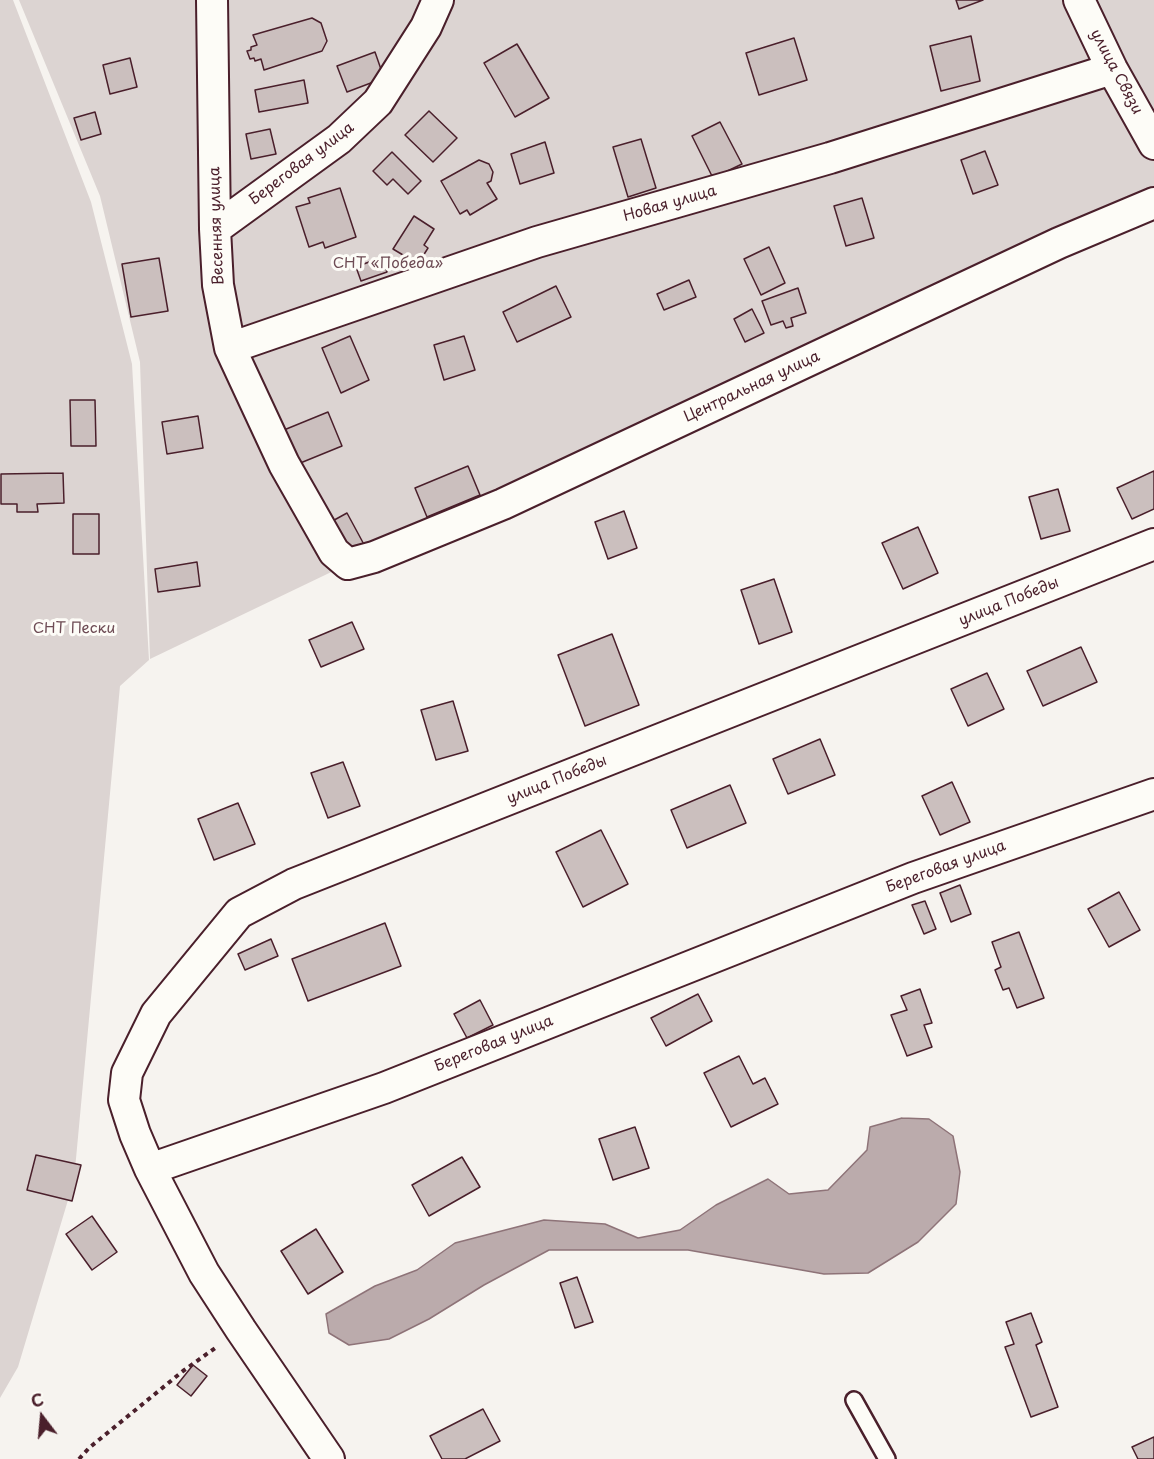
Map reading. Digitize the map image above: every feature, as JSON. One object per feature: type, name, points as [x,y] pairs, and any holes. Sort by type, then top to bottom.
[{"type":"street","name":"Весенняя улица","points":[[212,0],[215,229],[218,285],[230,348],[284,464],[334,552],[348,564]]},
{"type":"street","name":"Береговая улица","points":[[215,229],[339,139],[378,102],[426,27],[438,0]]},
{"type":"street","name":"улица Связи","points":[[1079,0],[1112,69],[1154,144]]},
{"type":"street","name":"Новая улица","points":[[230,348],[537,242],[830,158],[1112,69]]},
{"type":"street","name":"Центральная улица","points":[[348,564],[374,557],[502,504],[1059,243],[1154,203]]},
{"type":"street","name":"улица Победы","points":[[150,1169],[124,1101],[127,1073],[156,1014],[239,913],[294,884],[1154,544]]},
{"type":"street","name":"Береговая улица","points":[[150,1169],[384,1088],[913,878],[1154,794]]},
{"type":"street","points":[[150,1169],[204,1273],[329,1459]]},
{"type":"lane","points":[[855,1400],[887,1459]]},
{"type":"path","points":[[79,1459],[89,1448],[183,1371],[241,1330]]},
{"type":"green space","name":"СНТ Пески","points":[[0,0],[13,0],[91,202],[132,364],[149,660],[120,686],[74,1180],[18,1367],[0,1398]]},
{"type":"green space","name":"СНТ «Победа»","points":[[19,0],[1154,0],[1154,203],[348,564],[150,659],[140,362],[100,196]]},
{"type":"shaded area","points":[[902,1118],[929,1119],[953,1136],[960,1172],[956,1204],[918,1242],[868,1273],[824,1274],[688,1250],[549,1250],[484,1285],[429,1319],[389,1339],[349,1345],[329,1333],[326,1314],[375,1286],[417,1270],[455,1243],[544,1220],[605,1224],[638,1238],[680,1230],[716,1205],[768,1179],[789,1194],[828,1190],[867,1150],[870,1127]]},
{"type":"building","points":[[956,0],[983,0],[959,9]]},
{"type":"building","points":[[312,18],[321,23],[327,41],[322,51],[264,70],[261,59],[255,61],[254,58],[250,59],[247,51],[257,45],[253,35]]},
{"type":"building","points":[[971,36],[980,81],[941,91],[930,46]]},
{"type":"building","points":[[794,38],[807,80],[759,95],[746,53]]},
{"type":"building","points":[[517,44],[549,98],[515,117],[484,63]]},
{"type":"building","points":[[375,52],[384,78],[347,92],[337,66]]},
{"type":"building","points":[[130,58],[137,87],[110,94],[103,65]]},
{"type":"building","points":[[304,80],[308,103],[259,112],[255,90]]},
{"type":"building","points":[[429,111],[457,138],[433,162],[405,135]]},
{"type":"building","points":[[95,112],[101,134],[81,140],[74,118]]},
{"type":"building","points":[[720,122],[742,164],[713,178],[692,136]]},
{"type":"building","points":[[270,129],[276,154],[251,159],[246,134]]},
{"type":"building","points":[[641,139],[656,188],[628,197],[613,147]]},
{"type":"building","points":[[545,142],[554,173],[520,184],[511,154]]},
{"type":"building","points":[[985,151],[998,185],[973,194],[961,160]]},
{"type":"building","points":[[392,152],[421,181],[408,194],[393,179],[387,185],[373,171]]},
{"type":"building","points":[[479,160],[489,164],[493,172],[491,181],[487,183],[497,199],[470,215],[467,210],[460,214],[441,181]]},
{"type":"building","points":[[340,188],[356,237],[325,248],[323,242],[309,247],[296,207],[310,203],[308,198]]},
{"type":"building","points":[[862,198],[874,238],[846,246],[834,206]]},
{"type":"building","points":[[414,216],[434,229],[424,245],[428,248],[418,264],[393,249]]},
{"type":"building","points":[[769,247],[785,283],[761,295],[744,259]]},
{"type":"building","points":[[382,257],[387,272],[361,281],[356,267]]},
{"type":"building","points":[[159,258],[168,311],[131,317],[122,264]]},
{"type":"building","points":[[689,280],[696,297],[664,310],[657,294]]},
{"type":"building","points":[[556,286],[571,317],[517,342],[503,312]]},
{"type":"building","points":[[798,288],[806,313],[791,318],[793,326],[786,328],[783,321],[771,325],[762,301]]},
{"type":"building","points":[[752,309],[764,333],[745,342],[734,319]]},
{"type":"building","points":[[350,336],[369,380],[341,393],[322,348]]},
{"type":"building","points":[[464,336],[475,370],[444,380],[434,345]]},
{"type":"building","points":[[70,400],[95,400],[96,446],[71,446]]},
{"type":"building","points":[[328,412],[342,446],[293,466],[279,432]]},
{"type":"building","points":[[198,416],[203,448],[167,454],[162,422]]},
{"type":"building","points":[[468,466],[480,495],[427,517],[415,488]]},
{"type":"building","points":[[1154,471],[1154,509],[1132,519],[1117,488]]},
{"type":"building","points":[[63,473],[64,503],[37,504],[38,512],[17,512],[17,504],[1,504],[1,474]]},
{"type":"building","points":[[1058,489],[1070,531],[1041,539],[1029,497]]},
{"type":"building","points":[[624,511],[637,548],[608,559],[595,522]]},
{"type":"building","points":[[347,513],[367,550],[346,561],[327,524]]},
{"type":"building","points":[[73,514],[99,514],[99,554],[73,554]]},
{"type":"building","points":[[918,527],[938,573],[903,589],[882,543]]},
{"type":"building","points":[[197,562],[200,586],[158,592],[155,569]]},
{"type":"building","points":[[774,579],[792,632],[759,644],[741,590]]},
{"type":"building","points":[[352,622],[364,649],[321,667],[309,640]]},
{"type":"building","points":[[612,634],[639,705],[585,726],[558,655]]},
{"type":"building","points":[[1081,647],[1097,682],[1043,706],[1027,671]]},
{"type":"building","points":[[987,673],[1004,709],[968,726],[951,689]]},
{"type":"building","points":[[453,701],[468,751],[436,760],[421,710]]},
{"type":"building","points":[[820,739],[835,775],[788,794],[773,759]]},
{"type":"building","points":[[343,762],[360,806],[328,818],[311,773]]},
{"type":"building","points":[[952,782],[970,822],[940,835],[922,796]]},
{"type":"building","points":[[730,785],[746,823],[687,848],[671,810]]},
{"type":"building","points":[[238,803],[255,844],[214,860],[198,819]]},
{"type":"building","points":[[601,830],[628,884],[583,907],[556,852]]},
{"type":"building","points":[[960,885],[971,914],[951,922],[940,893]]},
{"type":"building","points":[[1119,892],[1140,930],[1109,947],[1088,909]]},
{"type":"building","points":[[925,901],[936,929],[924,934],[912,905]]},
{"type":"building","points":[[385,923],[401,966],[308,1001],[292,959]]},
{"type":"building","points":[[1019,932],[1044,998],[1017,1008],[1009,988],[1003,990],[995,970],[1001,967],[992,942]]},
{"type":"building","points":[[271,939],[278,956],[245,970],[238,954]]},
{"type":"building","points":[[920,989],[932,1023],[924,1025],[932,1047],[907,1056],[891,1015],[907,1010],[901,996]]},
{"type":"building","points":[[698,994],[712,1021],[666,1046],[651,1018]]},
{"type":"building","points":[[480,1000],[493,1025],[467,1038],[454,1014]]},
{"type":"building","points":[[739,1056],[753,1084],[765,1078],[778,1104],[731,1127],[704,1073]]},
{"type":"building","points":[[635,1127],[649,1168],[613,1180],[599,1139]]},
{"type":"building","points":[[36,1155],[81,1165],[72,1201],[27,1190]]},
{"type":"building","points":[[462,1157],[480,1187],[429,1216],[412,1185]]},
{"type":"building","points":[[92,1216],[117,1252],[92,1270],[66,1234]]},
{"type":"building","points":[[316,1229],[343,1272],[308,1294],[281,1251]]},
{"type":"building","points":[[577,1277],[593,1322],[575,1328],[560,1283]]},
{"type":"building","points":[[1031,1313],[1042,1342],[1036,1345],[1058,1407],[1031,1417],[1005,1347],[1014,1344],[1006,1322]]},
{"type":"building","points":[[193,1365],[207,1376],[191,1396],[177,1385]]},
{"type":"building","points":[[483,1409],[500,1441],[465,1459],[442,1459],[430,1436]]},
{"type":"building","points":[[1154,1437],[1154,1459],[1138,1459],[1132,1447]]}]
